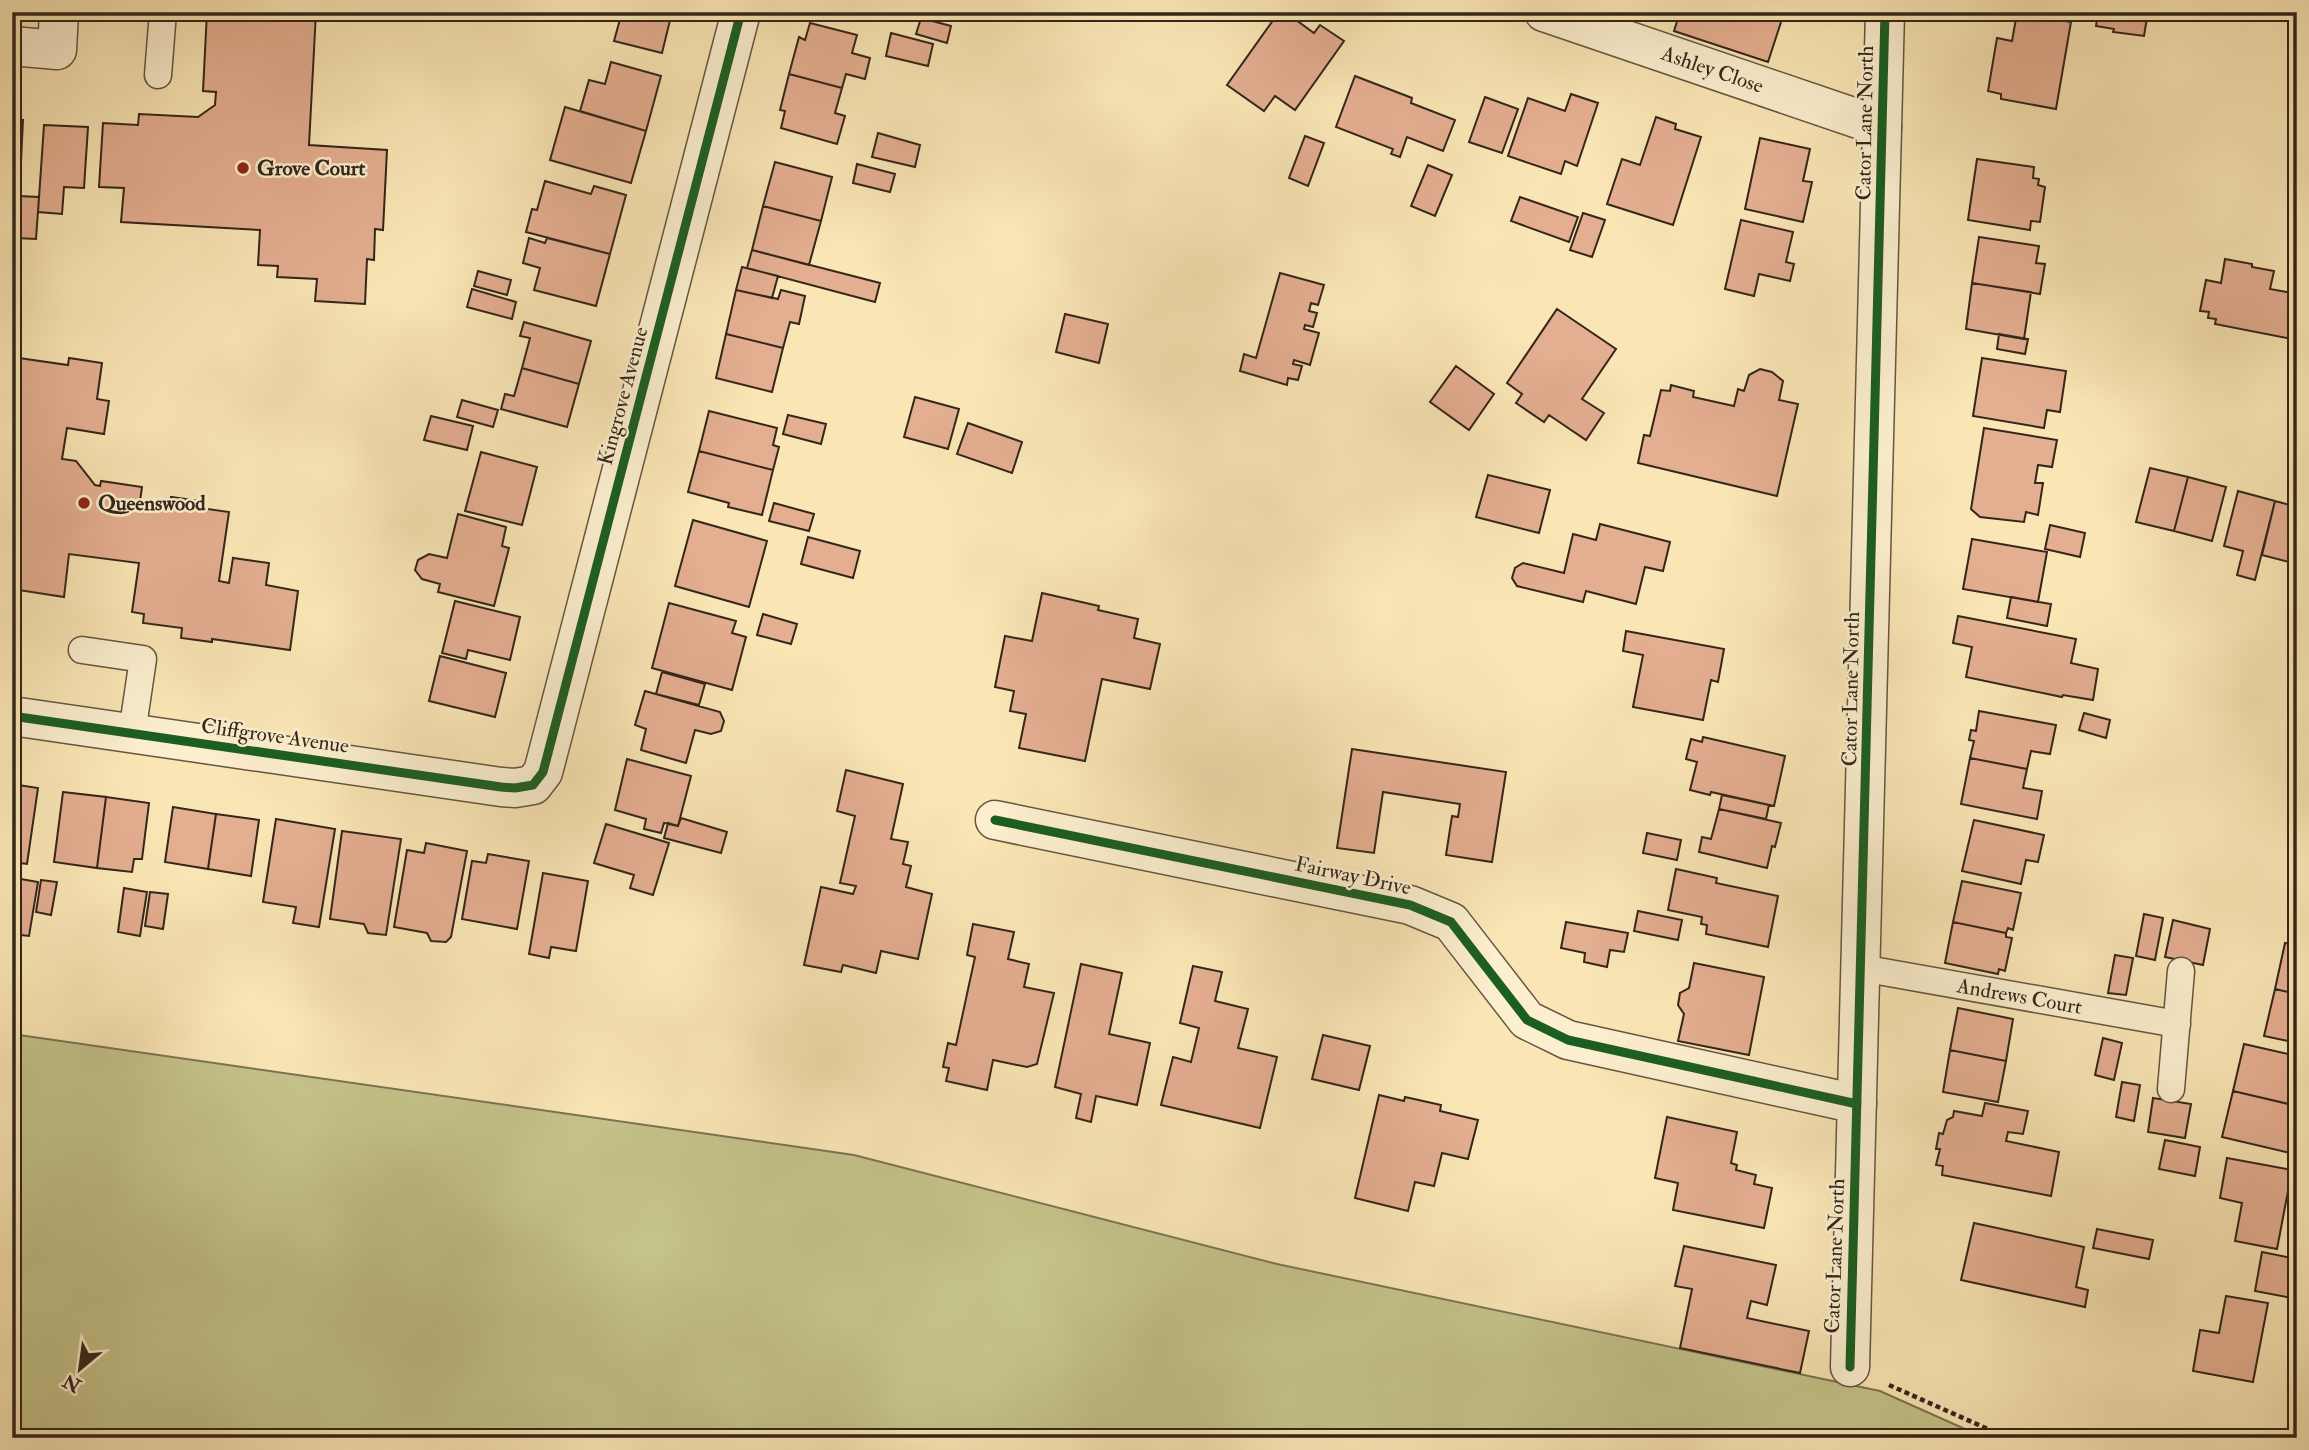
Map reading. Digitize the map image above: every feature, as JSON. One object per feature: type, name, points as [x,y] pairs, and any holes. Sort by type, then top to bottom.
[{"type":"street","points":[[12,47],[56,66],[59,12]]},
{"type":"street","name":"Kingrove Avenue","points":[[533,785],[543,772],[551,744],[741,12]]},
{"type":"street","name":"Ashley Close","points":[[1544,12],[1882,127]]},
{"type":"street","name":"Cator Lane North","points":[[1850,1367],[1885,12]]},
{"type":"street","name":"Cliffgrove Avenue","points":[[12,716],[501,787],[533,785]]},
{"type":"street","name":"Fairway Drive","points":[[995,820],[1410,905],[1451,922],[1527,1020],[1568,1040],[1857,1104]]},
{"type":"lane","points":[[158,75],[163,12]]},
{"type":"lane","points":[[82,650],[143,659],[132,733]]},
{"type":"lane","name":"Andrews Court","points":[[1861,968],[2177,1024]]},
{"type":"lane","points":[[2171,1089],[2181,971]]},
{"type":"path","points":[[12,598],[13,589]]},
{"type":"path","points":[[1850,1367],[2008,1438]]},
{"type":"shaded area","points":[[12,1034],[854,1155],[1277,1264],[1880,1391],[1985,1438],[12,1438]]},
{"type":"building","name":"Grove Court","points":[[207,12],[316,12],[309,145],[387,150],[383,230],[375,229],[374,260],[367,259],[365,304],[315,301],[317,279],[277,277],[278,266],[258,265],[260,230],[121,222],[124,188],[99,187],[103,123],[138,125],[139,114],[198,117],[215,105],[216,92],[203,91]]},
{"type":"building","points":[[622,12],[672,12],[662,53],[614,41]]},
{"type":"building","points":[[1279,12],[1285,12],[1314,33],[1320,25],[1344,41],[1295,110],[1275,96],[1264,111],[1227,85]]},
{"type":"building","points":[[1680,12],[1776,12],[1774,17],[1782,19],[1768,62],[1674,31]]},
{"type":"building","points":[[2098,12],[2147,18],[2144,36],[2113,32],[2114,29],[2096,26]]},
{"type":"building","points":[[2017,13],[2071,22],[2056,109],[2001,99],[2001,94],[1988,91],[1997,38],[2012,41]]},
{"type":"building","points":[[921,18],[951,26],[947,43],[916,34]]},
{"type":"building","points":[[810,23],[857,35],[852,53],[870,58],[865,79],[846,74],[842,88],[789,74],[799,37],[805,40]]},
{"type":"building","points":[[891,33],[933,44],[928,66],[886,56]]},
{"type":"building","points":[[611,62],[661,76],[646,131],[580,111],[589,80],[605,84]]},
{"type":"building","points":[[789,74],[842,88],[835,113],[845,116],[837,144],[781,128],[785,111],[780,110]]},
{"type":"building","points":[[1355,76],[1412,98],[1411,103],[1455,120],[1443,151],[1407,137],[1400,157],[1391,154],[1393,149],[1336,127]]},
{"type":"building","points":[[1571,94],[1598,103],[1577,166],[1565,161],[1561,174],[1508,156],[1528,98],[1565,111]]},
{"type":"building","points":[[1485,97],[1518,109],[1502,153],[1469,142]]},
{"type":"building","points":[[565,107],[646,131],[631,183],[550,160]]},
{"type":"building","points":[[1656,117],[1676,124],[1675,129],[1701,137],[1673,225],[1607,204],[1622,159],[1640,165]]},
{"type":"building","points":[[12,119],[23,120],[20,183],[12,182]]},
{"type":"building","points":[[44,125],[88,127],[84,188],[64,187],[62,214],[38,212]]},
{"type":"building","points":[[878,133],[920,145],[915,167],[872,157]]},
{"type":"building","points":[[1305,136],[1324,143],[1308,186],[1289,178]]},
{"type":"building","points":[[1760,138],[1810,149],[1803,181],[1812,182],[1803,222],[1745,209]]},
{"type":"building","points":[[1977,159],[2034,167],[2033,178],[2039,179],[2038,185],[2045,187],[2040,222],[2031,221],[2030,230],[1968,220]]},
{"type":"building","points":[[775,162],[832,177],[821,221],[763,206]]},
{"type":"building","points":[[857,164],[895,174],[890,192],[853,183]]},
{"type":"building","points":[[1428,165],[1452,175],[1435,216],[1411,206]]},
{"type":"building","points":[[545,181],[591,194],[594,186],[626,195],[610,254],[526,232],[532,209],[537,210]]},
{"type":"building","points":[[18,196],[39,197],[36,239],[16,238]]},
{"type":"building","points":[[1520,197],[1578,217],[1569,242],[1511,221]]},
{"type":"building","points":[[763,206],[821,221],[809,265],[752,250]]},
{"type":"building","points":[[1583,213],[1605,220],[1592,257],[1570,250]]},
{"type":"building","points":[[1741,220],[1793,232],[1786,262],[1794,264],[1790,281],[1759,274],[1754,296],[1725,289]]},
{"type":"building","points":[[1979,237],[2039,246],[2036,263],[2045,264],[2040,294],[1972,283]]},
{"type":"building","points":[[529,238],[545,243],[547,238],[610,254],[596,306],[534,290],[540,268],[523,263]]},
{"type":"building","points":[[752,250],[880,283],[875,302],[747,268]]},
{"type":"building","points":[[2225,259],[2274,271],[2270,289],[2297,294],[2297,340],[2215,324],[2216,319],[2208,318],[2209,312],[2200,311],[2206,280],[2221,283]]},
{"type":"building","points":[[742,267],[778,276],[772,298],[736,290]]},
{"type":"building","points":[[478,271],[511,280],[507,295],[474,286]]},
{"type":"building","points":[[1280,273],[1324,285],[1318,305],[1311,303],[1309,311],[1317,313],[1313,327],[1305,325],[1304,329],[1319,333],[1310,365],[1294,360],[1293,364],[1302,366],[1298,380],[1288,378],[1287,385],[1240,371],[1244,354],[1256,358]]},
{"type":"building","points":[[1972,283],[2031,292],[2024,339],[1966,329]]},
{"type":"building","points":[[472,289],[516,302],[512,319],[467,307]]},
{"type":"building","points":[[736,290],[778,299],[781,290],[805,296],[799,324],[790,322],[783,348],[726,334]]},
{"type":"building","points":[[1557,309],[1616,349],[1582,399],[1604,413],[1586,440],[1549,415],[1544,422],[1516,403],[1522,394],[1507,383]]},
{"type":"building","points":[[1065,314],[1108,324],[1099,363],[1056,352]]},
{"type":"building","points":[[524,322],[591,341],[579,384],[522,368],[530,338],[520,336]]},
{"type":"building","points":[[726,334],[783,348],[772,392],[716,378]]},
{"type":"building","points":[[1999,334],[2028,339],[2025,354],[1997,349]]},
{"type":"building","name":"Queenswood","points":[[12,357],[68,365],[69,358],[102,363],[97,399],[109,401],[104,434],[67,428],[62,459],[76,461],[95,485],[100,486],[101,481],[142,487],[140,501],[170,506],[171,497],[200,501],[200,508],[229,512],[219,581],[229,583],[233,558],[269,563],[266,585],[298,591],[290,650],[212,639],[212,642],[181,638],[182,628],[143,623],[144,614],[132,612],[139,563],[69,554],[64,597],[12,589],[12,487],[16,488],[17,480],[12,479]]},
{"type":"building","points":[[1982,358],[2066,371],[2060,412],[2047,410],[2044,428],[1973,416]]},
{"type":"building","points":[[1456,366],[1494,394],[1469,430],[1430,402]]},
{"type":"building","points":[[522,368],[579,384],[567,427],[501,409],[505,394],[514,396]]},
{"type":"building","points":[[1760,369],[1772,372],[1783,381],[1779,400],[1798,404],[1777,496],[1638,463],[1644,435],[1650,436],[1661,390],[1670,391],[1671,385],[1694,391],[1693,397],[1734,406],[1738,389],[1744,391],[1749,375]]},
{"type":"building","points":[[915,397],[959,409],[948,449],[904,437]]},
{"type":"building","points":[[462,400],[498,410],[493,427],[457,417]]},
{"type":"building","points":[[709,411],[777,428],[773,445],[779,447],[773,470],[699,451]]},
{"type":"building","points":[[788,415],[826,424],[821,444],[783,434]]},
{"type":"building","points":[[431,416],[473,426],[467,450],[424,440]]},
{"type":"building","points":[[968,423],[1022,442],[1012,473],[957,454]]},
{"type":"building","points":[[1984,428],[2057,440],[2052,467],[2038,465],[2035,483],[2043,483],[2038,515],[2026,512],[2024,522],[1980,517],[1971,509]]},
{"type":"building","points":[[699,451],[773,470],[762,515],[728,507],[729,503],[688,492]]},
{"type":"building","points":[[481,452],[537,467],[522,525],[465,511]]},
{"type":"building","points":[[2150,468],[2188,477],[2174,531],[2136,522]]},
{"type":"building","points":[[1488,475],[1550,490],[1539,533],[1476,517]]},
{"type":"building","points":[[2188,477],[2226,487],[2212,541],[2174,531]]},
{"type":"building","points":[[2238,491],[2275,501],[2255,580],[2237,575],[2243,551],[2224,546]]},
{"type":"building","points":[[2275,501],[2297,507],[2297,564],[2262,555]]},
{"type":"building","points":[[774,503],[814,514],[809,531],[769,521]]},
{"type":"building","points":[[458,514],[506,527],[502,546],[509,548],[494,606],[438,592],[440,584],[422,579],[415,570],[418,560],[429,554],[447,558]]},
{"type":"building","points":[[693,520],[767,541],[749,607],[675,586]]},
{"type":"building","points":[[1600,524],[1670,542],[1663,571],[1645,567],[1636,604],[1586,591],[1583,602],[1517,586],[1512,578],[1515,568],[1523,563],[1564,573],[1573,534],[1596,540]]},
{"type":"building","points":[[2050,525],[2085,533],[2080,557],[2045,549]]},
{"type":"building","points":[[808,537],[860,551],[853,578],[801,564]]},
{"type":"building","points":[[1972,539],[2047,552],[2038,602],[1963,589]]},
{"type":"building","points":[[1042,593],[1099,606],[1098,610],[1138,619],[1134,638],[1160,644],[1150,689],[1102,679],[1085,761],[1019,748],[1026,714],[1010,711],[1014,691],[995,687],[1005,636],[1032,641]]},
{"type":"building","points":[[2011,597],[2051,604],[2047,626],[2007,618]]},
{"type":"building","points":[[455,601],[520,617],[510,660],[468,650],[466,659],[442,653]]},
{"type":"building","points":[[669,603],[736,621],[732,633],[746,637],[732,690],[652,668]]},
{"type":"building","points":[[763,614],[797,624],[791,644],[757,635]]},
{"type":"building","points":[[1958,616],[2076,639],[2071,663],[2098,669],[2093,700],[2062,697],[1966,677],[1972,647],[1953,643]]},
{"type":"building","points":[[1626,631],[1724,649],[1718,682],[1711,680],[1703,720],[1633,707],[1643,655],[1623,651]]},
{"type":"building","points":[[440,656],[506,673],[495,717],[429,701]]},
{"type":"building","points":[[662,672],[705,684],[699,705],[656,694]]},
{"type":"building","points":[[645,691],[720,712],[724,721],[721,731],[711,734],[695,730],[686,763],[641,750],[646,729],[635,725]]},
{"type":"building","points":[[1979,711],[2056,725],[2050,754],[2031,751],[2027,769],[1970,758],[1974,741],[1969,740],[1971,730],[1976,731]]},
{"type":"building","points":[[2084,713],[2110,720],[2106,738],[2079,730]]},
{"type":"building","points":[[1703,737],[1785,756],[1774,806],[1690,790],[1697,762],[1686,759],[1691,739],[1702,742]]},
{"type":"building","points":[[1352,749],[1506,772],[1492,862],[1446,855],[1452,816],[1458,817],[1460,804],[1383,792],[1374,853],[1337,848]]},
{"type":"building","points":[[1970,758],[2027,769],[2023,788],[2042,791],[2037,819],[1961,804]]},
{"type":"building","points":[[627,759],[691,776],[678,826],[664,823],[661,833],[644,829],[646,819],[615,810]]},
{"type":"building","points":[[846,770],[903,784],[891,839],[908,842],[903,864],[911,866],[906,887],[932,894],[918,959],[881,951],[876,973],[843,965],[841,972],[804,965],[821,887],[853,894],[856,886],[840,883],[855,816],[837,811]]},
{"type":"building","points":[[12,784],[38,788],[27,864],[12,862]]},
{"type":"building","points":[[63,792],[106,797],[97,868],[54,862]]},
{"type":"building","points":[[1722,795],[1769,805],[1766,819],[1719,809]]},
{"type":"building","points":[[106,797],[149,803],[142,859],[134,859],[132,872],[97,868]]},
{"type":"building","points":[[173,807],[216,814],[208,869],[165,862]]},
{"type":"building","points":[[1719,809],[1781,823],[1767,868],[1699,852],[1702,837],[1711,839]]},
{"type":"building","points":[[216,814],[259,820],[251,876],[208,869]]},
{"type":"building","points":[[681,818],[727,832],[721,853],[664,838],[668,823],[678,826]]},
{"type":"building","points":[[276,819],[335,829],[319,927],[293,923],[296,907],[263,902]]},
{"type":"building","points":[[1974,820],[2044,835],[2038,862],[2026,860],[2021,884],[1962,871]]},
{"type":"building","points":[[606,824],[669,843],[653,895],[630,888],[634,875],[594,863]]},
{"type":"building","points":[[342,831],[401,839],[386,935],[368,933],[364,924],[330,919]]},
{"type":"building","points":[[1647,833],[1681,840],[1677,860],[1643,853]]},
{"type":"building","points":[[426,843],[467,851],[451,937],[446,942],[431,941],[427,933],[394,927],[407,850],[424,853]]},
{"type":"building","points":[[488,854],[529,861],[517,929],[462,919],[472,861],[486,863]]},
{"type":"building","points":[[1676,869],[1717,878],[1716,883],[1778,896],[1768,947],[1706,934],[1707,925],[1701,924],[1702,917],[1668,910]]},
{"type":"building","points":[[543,873],[588,881],[576,951],[551,947],[549,958],[529,954]]},
{"type":"building","points":[[15,878],[38,882],[29,936],[12,934]]},
{"type":"building","points":[[41,880],[57,882],[51,915],[36,912]]},
{"type":"building","points":[[1962,881],[2021,893],[2013,930],[2008,928],[2006,933],[1953,922]]},
{"type":"building","points":[[124,888],[147,892],[140,936],[118,932]]},
{"type":"building","points":[[150,892],[168,894],[163,929],[145,926]]},
{"type":"building","points":[[1638,911],[1682,920],[1678,940],[1634,931]]},
{"type":"building","points":[[2144,914],[2163,918],[2155,960],[2136,956]]},
{"type":"building","points":[[2173,920],[2210,929],[2203,965],[2165,957]]},
{"type":"building","points":[[1566,922],[1628,933],[1624,952],[1610,950],[1607,967],[1584,962],[1585,953],[1561,948]]},
{"type":"building","points":[[1953,922],[2006,933],[2006,937],[2012,938],[2005,971],[1999,969],[1998,974],[1945,963]]},
{"type":"building","points":[[973,924],[1014,932],[1008,959],[1029,964],[1024,987],[1054,993],[1037,1064],[1027,1067],[993,1060],[987,1090],[946,1081],[949,1068],[943,1067],[948,1043],[956,1045],[975,957],[967,955]]},
{"type":"building","points":[[2285,943],[2297,945],[2297,994],[2275,989]]},
{"type":"building","points":[[2115,955],[2133,958],[2126,995],[2108,993]]},
{"type":"building","points":[[1694,963],[1764,977],[1749,1055],[1678,1041],[1684,1014],[1678,1005],[1680,993],[1689,988]]},
{"type":"building","points":[[1081,964],[1122,973],[1109,1034],[1150,1043],[1137,1105],[1096,1096],[1091,1122],[1076,1118],[1081,1094],[1055,1087]]},
{"type":"building","points":[[1193,966],[1222,972],[1215,1001],[1248,1009],[1238,1048],[1277,1057],[1260,1128],[1161,1105],[1173,1057],[1191,1062],[1199,1028],[1180,1023]]},
{"type":"building","points":[[2275,989],[2297,994],[2297,1043],[2264,1036]]},
{"type":"building","points":[[1958,1008],[2013,1019],[2006,1061],[1950,1050]]},
{"type":"building","points":[[1323,1035],[1370,1046],[1359,1090],[1312,1079]]},
{"type":"building","points":[[2103,1038],[2122,1043],[2114,1080],[2095,1075]]},
{"type":"building","points":[[2244,1044],[2297,1056],[2297,1106],[2233,1091]]},
{"type":"building","points":[[1950,1050],[2006,1061],[1998,1102],[1943,1092]]},
{"type":"building","points":[[2122,1082],[2140,1085],[2134,1121],[2116,1117]]},
{"type":"building","points":[[2233,1091],[2297,1106],[2297,1124],[2290,1153],[2222,1137]]},
{"type":"building","points":[[1379,1095],[1404,1101],[1405,1097],[1441,1105],[1440,1111],[1478,1120],[1468,1159],[1442,1153],[1434,1186],[1415,1182],[1408,1211],[1355,1198]]},
{"type":"building","points":[[2153,1098],[2191,1104],[2185,1138],[2148,1132]]},
{"type":"building","points":[[1985,1103],[2028,1111],[2023,1134],[2008,1132],[2006,1141],[2059,1152],[2051,1196],[1942,1175],[1943,1166],[1936,1165],[1940,1149],[1936,1149],[1939,1133],[1943,1134],[1947,1120],[1953,1117],[1954,1111],[1982,1116]]},
{"type":"building","points":[[1667,1117],[1737,1132],[1731,1163],[1737,1165],[1736,1170],[1756,1175],[1754,1184],[1772,1188],[1764,1228],[1673,1210],[1678,1183],[1655,1178]]},
{"type":"building","points":[[2165,1140],[2200,1147],[2195,1176],[2159,1169]]},
{"type":"building","points":[[2227,1158],[2292,1170],[2277,1249],[2235,1241],[2242,1203],[2220,1198]]},
{"type":"building","points":[[1974,1223],[2084,1247],[2076,1287],[2088,1290],[2085,1307],[1961,1280]]},
{"type":"building","points":[[2097,1229],[2153,1240],[2149,1259],[2093,1248]]},
{"type":"building","points":[[1684,1246],[1776,1265],[1767,1305],[1751,1301],[1747,1318],[1809,1331],[1800,1373],[1680,1348],[1692,1289],[1675,1286]]},
{"type":"building","points":[[2262,1252],[2297,1259],[2292,1298],[2255,1291]]},
{"type":"building","points":[[2226,1296],[2268,1303],[2253,1382],[2193,1371],[2200,1330],[2219,1333]]},
{"type":"cycle path","points":[[12,716],[501,787],[533,785],[543,772],[741,12]]},
{"type":"cycle path","points":[[1850,1367],[1885,12]]},
{"type":"cycle path","points":[[995,820],[1410,905],[1451,922],[1527,1020],[1568,1040],[1857,1104]]},
{"type":"place","name":"Grove Court","points":[[243,168]]},
{"type":"place","name":"Queenswood","points":[[84,503]]}]
